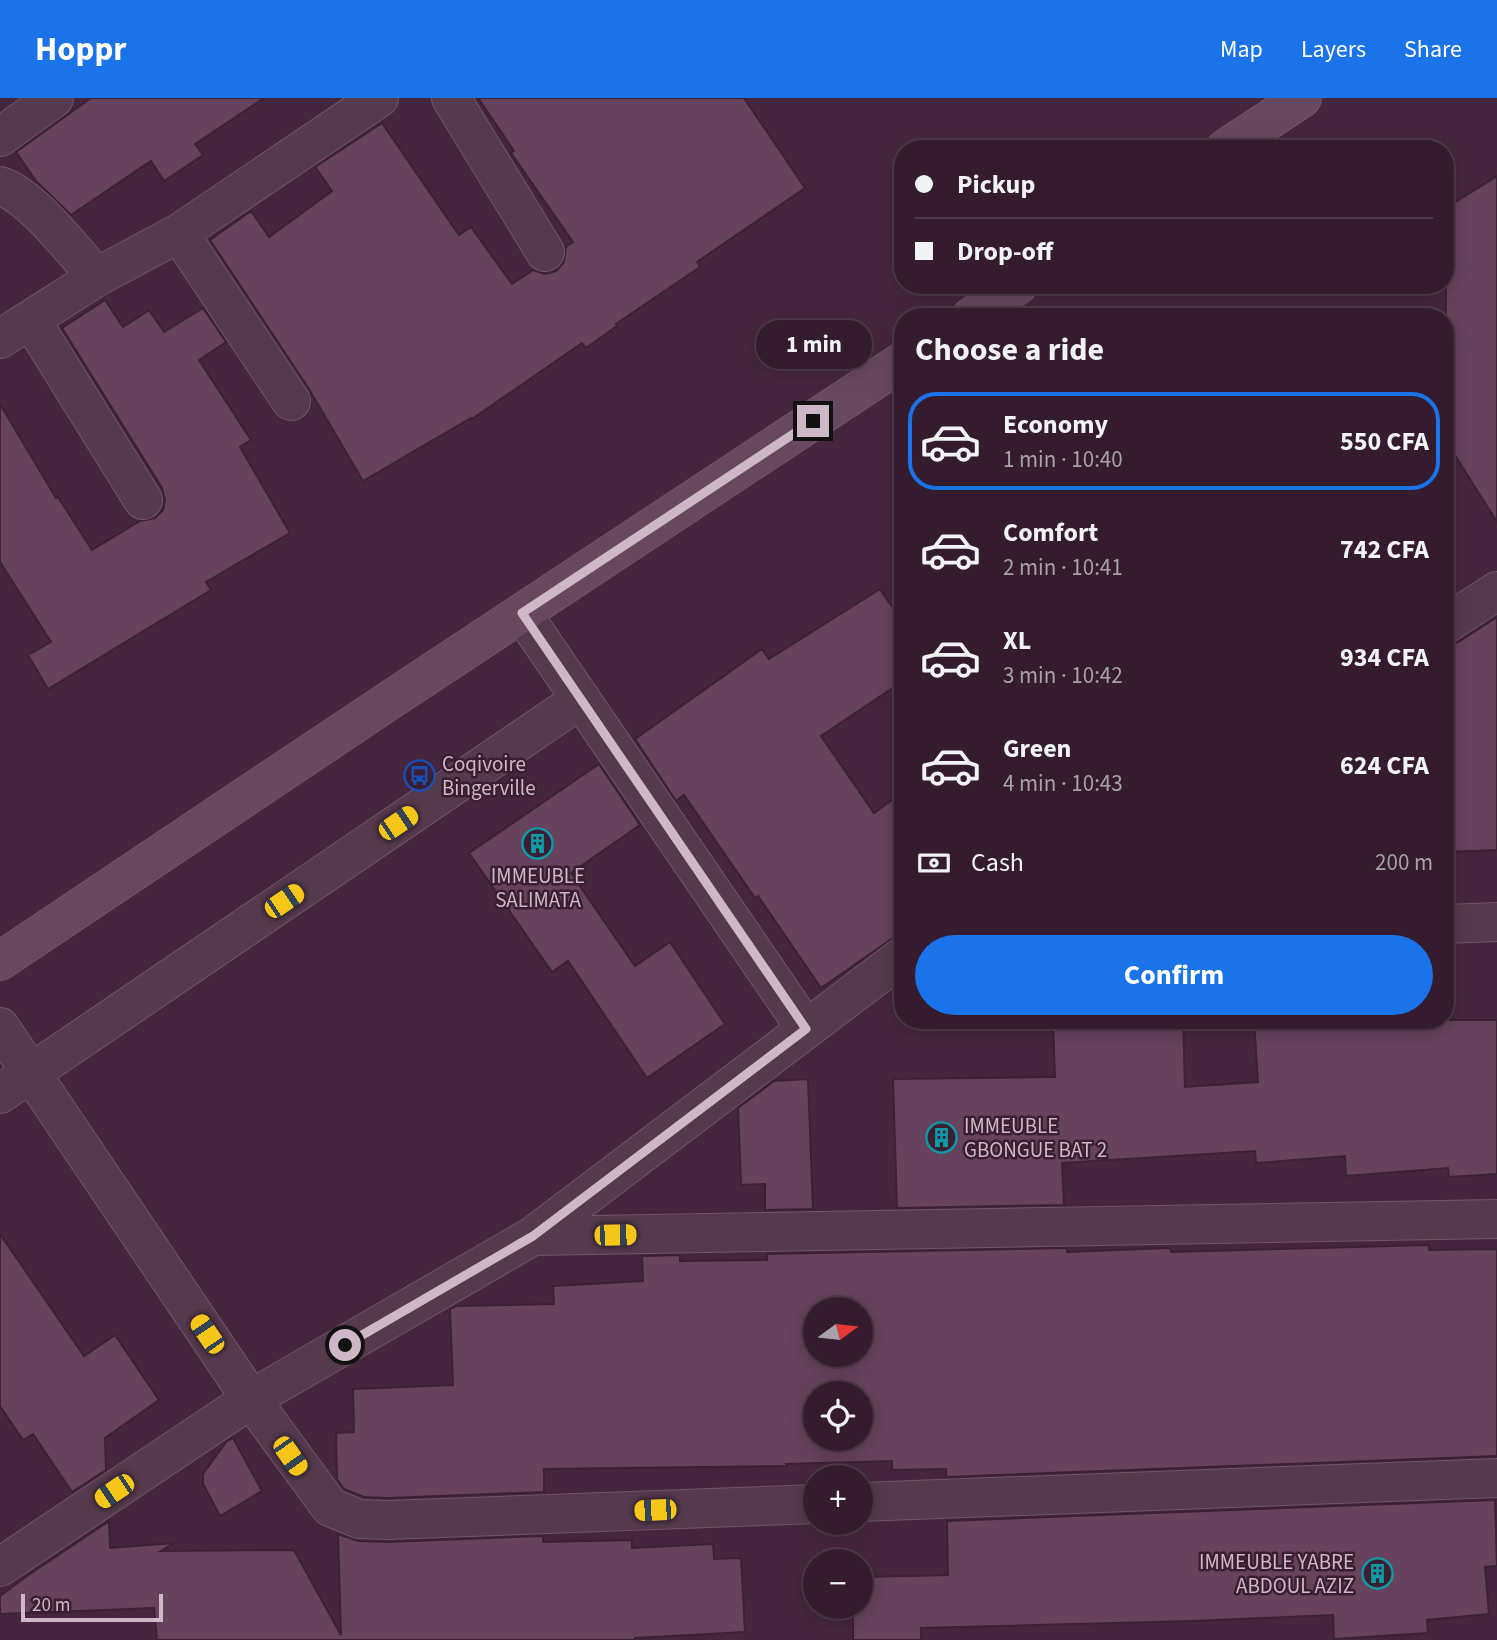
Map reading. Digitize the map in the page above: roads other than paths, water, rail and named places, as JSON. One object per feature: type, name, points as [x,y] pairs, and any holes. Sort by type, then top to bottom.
[{"type":"main road","points":[[1239,140],[1302,98]]},
{"type":"main road","points":[[984,308],[1005,294]]},
{"type":"main road","points":[[0,961],[894,367]]},
{"type":"street","points":[[0,137],[54,98]]},
{"type":"street","points":[[144,500],[15,330],[97,277],[179,233],[379,98]]},
{"type":"street","points":[[451,98],[545,253]]},
{"type":"street","points":[[0,186],[10,189],[29,203],[97,277]]},
{"type":"street","points":[[179,233],[291,401]]},
{"type":"street","points":[[1454,619],[1497,591]]},
{"type":"street","points":[[522,613],[806,1029]]},
{"type":"street","points":[[0,1094],[581,699]]},
{"type":"street","points":[[1454,924],[1497,922]]},
{"type":"street","points":[[0,1567],[251,1399],[533,1236],[894,963]]},
{"type":"street","points":[[0,1027],[251,1399],[330,1507],[359,1519],[388,1520],[803,1504]]},
{"type":"street","points":[[533,1236],[1497,1219]]},
{"type":"street","points":[[873,1502],[1497,1478]]},
{"type":"place","name":"Coqivoire Bingerville","points":[[419,776]]},
{"type":"place","name":"IMMEUBLE SALIMATA","points":[[538,844]]},
{"type":"place","name":"IMMEUBLE GBONGUE BAT 2","points":[[941,1138]]},
{"type":"place","name":"IMMEUBLE YABRE ABDOUL AZIZ","points":[[1377,1574]]}]
